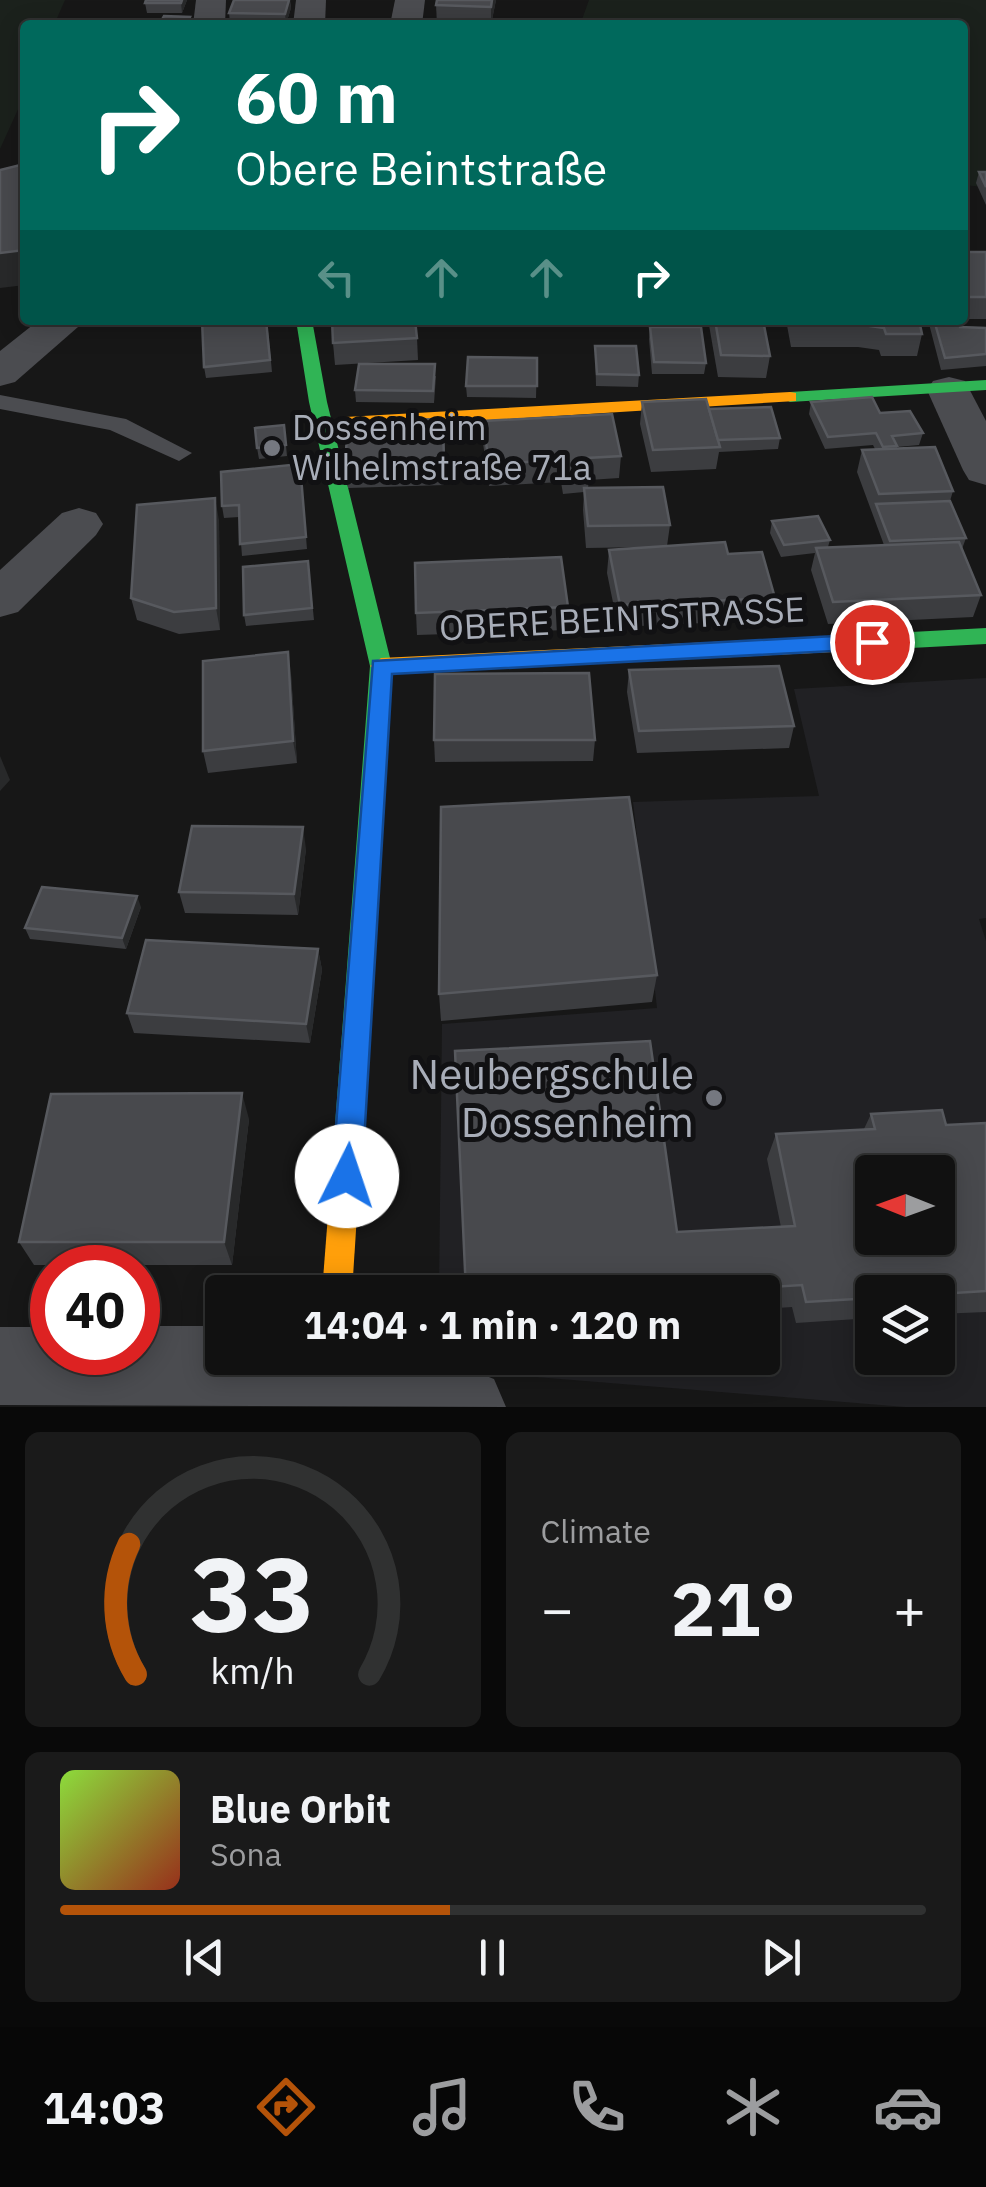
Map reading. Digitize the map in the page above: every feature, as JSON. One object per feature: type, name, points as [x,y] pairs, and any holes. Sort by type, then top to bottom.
[{"type":"street","points":[[0,373],[59,325]]},
{"type":"street","points":[[305,325],[323,424],[381,666],[338,1275]]},
{"type":"street","points":[[323,424],[967,388],[986,470]]},
{"type":"street","points":[[0,599],[79,524]]},
{"type":"street","name":"OBERE BEINTSTRASSE","points":[[381,666],[986,636]]},
{"type":"street","points":[[0,1366],[205,1359]]},
{"type":"street","points":[[353,1375],[378,1398],[466,1407]]},
{"type":"lane","points":[[0,402],[118,424],[179,453]]},
{"type":"shaded area","points":[[0,0],[65,0],[56,20],[20,20],[20,105],[0,149]]},
{"type":"shaded area","points":[[589,0],[986,0],[986,187],[968,185],[968,20],[582,20]]},
{"type":"shaded area","name":"Neubergschule Dossenheim","points":[[986,678],[986,918],[979,919],[986,941],[986,1407],[905,1407],[512,1375],[780,1375],[780,1275],[439,1275],[442,1024],[657,1008],[633,802],[819,796],[794,689]]},
{"type":"building","points":[[146,0],[182,0],[145,3]]},
{"type":"building","points":[[234,0],[289,0],[285,14],[229,13]]},
{"type":"building","points":[[437,0],[492,0],[491,7],[436,5]]},
{"type":"building","points":[[164,16],[190,17],[188,20],[162,20]]},
{"type":"building","points":[[20,165],[20,251],[0,253],[0,170]]},
{"type":"building","points":[[968,252],[986,252],[986,297],[968,297]]},
{"type":"building","points":[[202,325],[266,325],[270,360],[204,367]]},
{"type":"building","points":[[332,325],[416,325],[417,338],[333,343]]},
{"type":"building","points":[[716,325],[764,325],[770,356],[721,355]]},
{"type":"building","points":[[863,325],[920,325],[922,334],[886,334],[884,328]]},
{"type":"building","points":[[935,325],[986,328],[986,354],[945,358]]},
{"type":"building","points":[[650,327],[701,327],[706,363],[654,362]]},
{"type":"building","points":[[595,346],[636,346],[639,375],[597,374]]},
{"type":"building","points":[[468,357],[537,358],[537,386],[466,386]]},
{"type":"building","points":[[359,364],[435,364],[433,391],[355,390]]},
{"type":"building","points":[[872,397],[880,413],[910,411],[923,433],[892,436],[897,446],[883,447],[876,433],[828,437],[811,402]]},
{"type":"building","points":[[706,399],[720,447],[653,450],[642,402]]},
{"type":"building","points":[[771,407],[780,438],[718,440],[709,409]]},
{"type":"building","points":[[612,414],[621,456],[587,458],[590,470],[564,471],[562,460],[489,464],[483,421]]},
{"type":"building","points":[[443,419],[444,463],[345,466],[348,421]]},
{"type":"building","points":[[284,425],[286,445],[257,448],[255,428]]},
{"type":"building","points":[[935,447],[953,491],[879,494],[862,450]]},
{"type":"building","points":[[300,464],[306,537],[240,544],[239,505],[222,506],[221,472]]},
{"type":"building","points":[[663,487],[670,525],[588,526],[584,488]]},
{"type":"building","points":[[215,498],[216,608],[174,612],[131,598],[137,505]]},
{"type":"building","points":[[950,501],[966,538],[890,541],[876,504]]},
{"type":"building","points":[[818,516],[830,540],[784,545],[772,521]]},
{"type":"building","points":[[725,542],[728,554],[762,552],[775,598],[620,605],[609,550]]},
{"type":"building","points":[[959,542],[981,595],[833,602],[816,548]]},
{"type":"building","points":[[561,557],[568,607],[416,613],[415,563]]},
{"type":"building","points":[[308,561],[312,608],[244,615],[243,567]]},
{"type":"building","points":[[288,652],[293,741],[203,751],[203,661]]},
{"type":"building","points":[[779,666],[794,726],[639,731],[629,670]]},
{"type":"building","points":[[589,673],[595,740],[434,740],[435,674]]},
{"type":"building","points":[[629,797],[657,975],[439,994],[441,807]]},
{"type":"building","points":[[192,826],[303,827],[294,894],[179,892]]},
{"type":"building","points":[[42,887],[137,896],[122,938],[25,928]]},
{"type":"building","points":[[146,940],[318,949],[306,1024],[127,1013]]},
{"type":"building","name":"Neubergschule Dossenheim","points":[[650,1041],[677,1232],[795,1226],[776,1134],[875,1129],[871,1114],[942,1110],[946,1125],[986,1123],[986,1291],[955,1293],[955,1275],[855,1275],[855,1299],[806,1302],[802,1285],[780,1286],[780,1275],[465,1275],[455,1051]]},
{"type":"building","points":[[242,1093],[224,1242],[19,1242],[51,1094]]},
{"type":"traffic: fast","points":[[305,325],[318,402],[381,666],[348,1138]]},
{"type":"traffic: fast","points":[[790,397],[986,385]]},
{"type":"traffic: fast","points":[[855,643],[986,636]]},
{"type":"traffic: slow","points":[[345,423],[790,397]]},
{"type":"traffic: slow","points":[[381,666],[855,643]]},
{"type":"traffic: slow","points":[[338,1275],[348,1138]]},
{"type":"place","name":"Dossenheim Wilhelmstraße 71a","points":[[272,448]]},
{"type":"place","name":"Neubergschule Dossenheim","points":[[714,1098]]},
{"type":"route","points":[[347,1176],[381,666],[872,642]]}]
